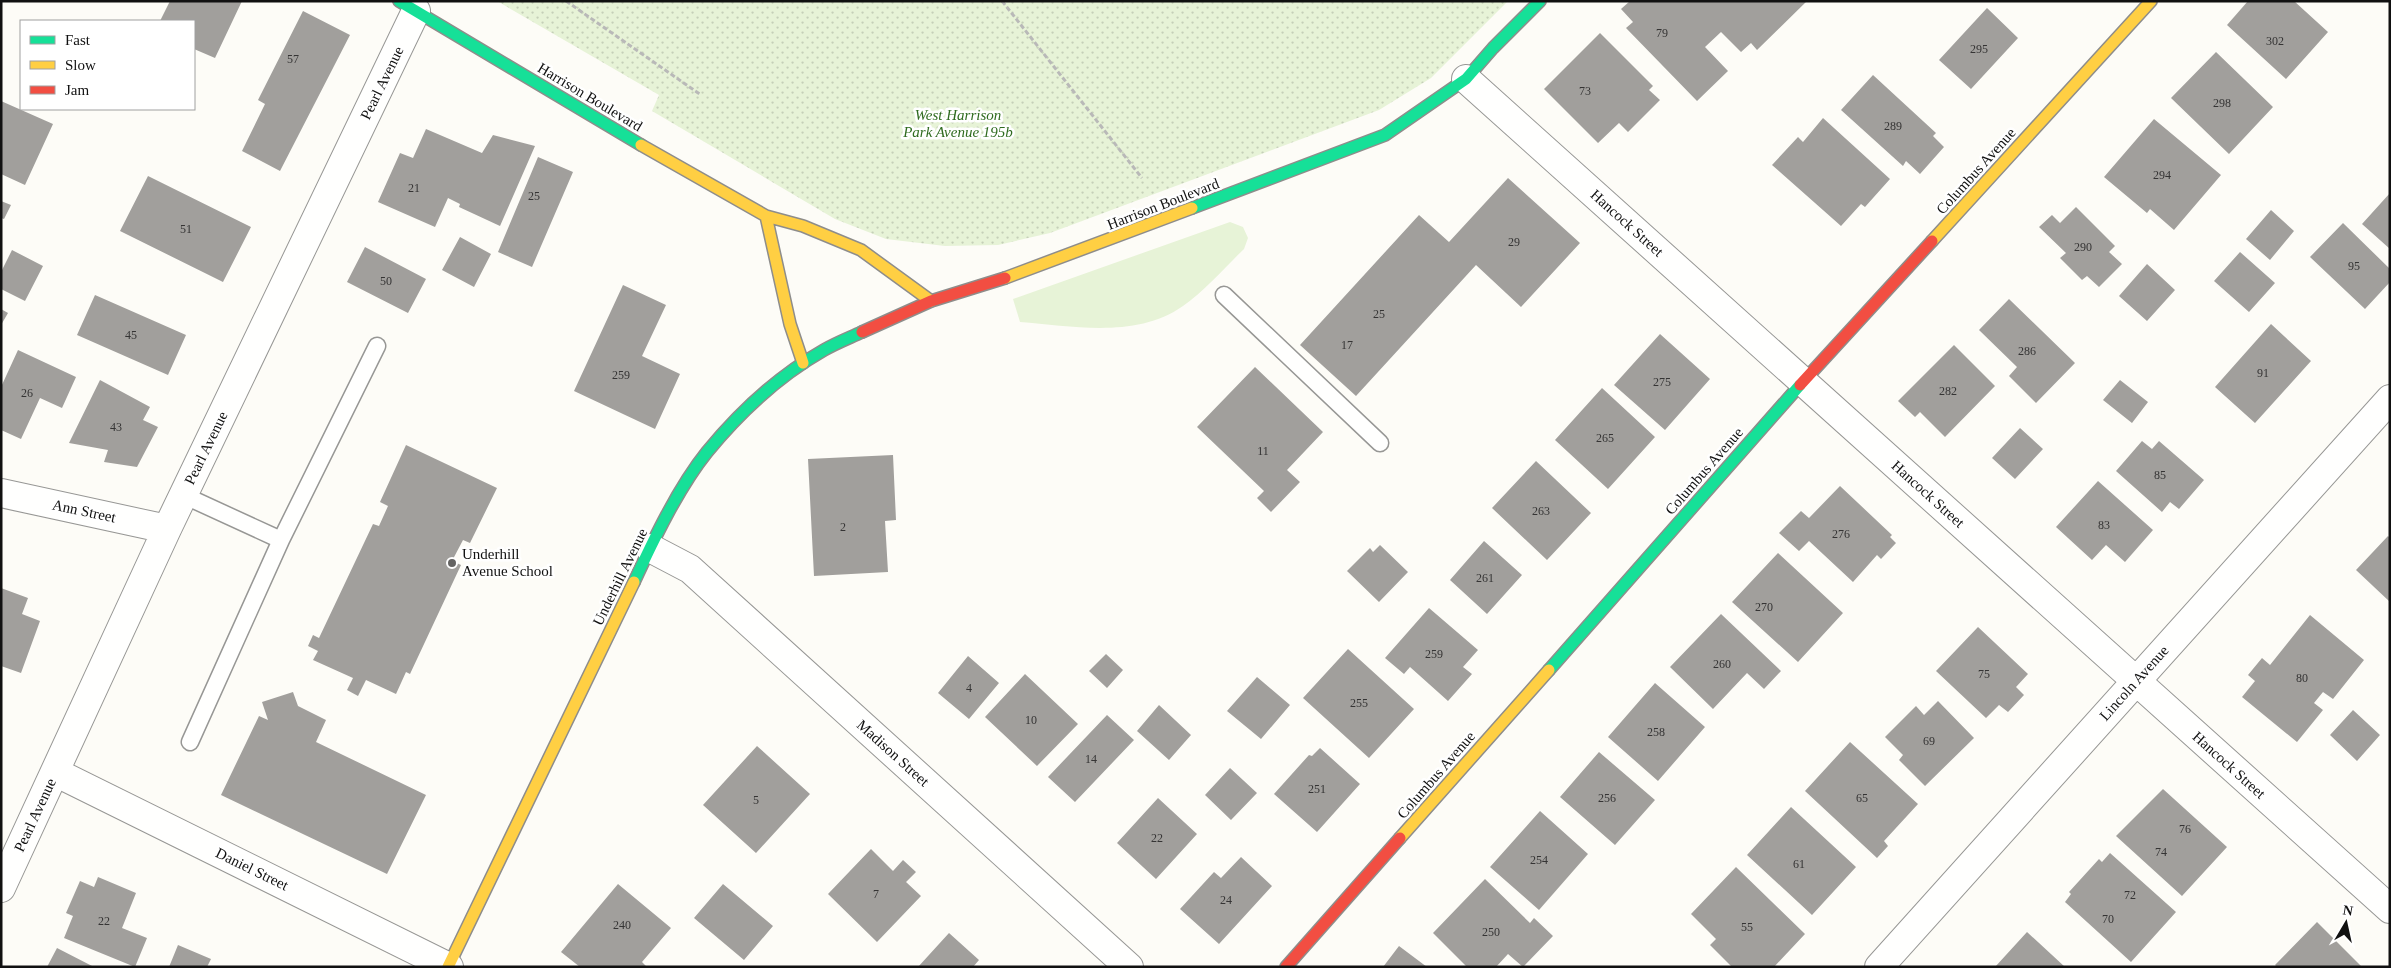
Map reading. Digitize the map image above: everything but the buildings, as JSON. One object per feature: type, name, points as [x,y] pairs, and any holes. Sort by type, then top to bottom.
[{"type":"street","name":"Harrison Boulevard","points":[[408,6],[705,183],[766,216],[803,226],[861,250],[932,301],[1038,267],[1385,135],[1466,79],[1493,48],[1540,1]]},
{"type":"street","name":"Columbus Avenue","points":[[1286,967],[1803,382],[2151,1]]},
{"type":"street","name":"Pearl Avenue","points":[[1,888],[408,6]]},
{"type":"street","name":"Hancock Street","points":[[1466,79],[2390,909]]},
{"type":"street","points":[[766,216],[790,324],[802,363]]},
{"type":"street","name":"Underhill Avenue","points":[[449,966],[650,548],[680,494],[706,454],[755,401],[802,363],[824,349],[932,301]]},
{"type":"street","name":"Lincoln Avenue","points":[[1879,967],[2390,399]]},
{"type":"street","name":"Ann Street","points":[[1,493],[167,529]]},
{"type":"street","name":"Madison Street","points":[[650,548],[690,569],[1129,967]]},
{"type":"street","name":"Daniel Street","points":[[55,772],[449,966]]},
{"type":"lane","points":[[1224,295],[1380,443]]},
{"type":"lane","points":[[190,742],[281,540],[377,346]]},
{"type":"lane","points":[[183,495],[281,540]]},
{"type":"path","points":[[566,1],[701,95]]},
{"type":"path","points":[[1002,1],[1142,178]]},
{"type":"green space","name":"West Harrison Park Avenue 195b","points":[[497,1],[1508,1],[1431,78],[1379,110],[1050,233],[998,245],[945,246],[886,239],[835,219],[652,111],[659,95]]},
{"type":"green space","points":[[1230,222],[1243,227],[1248,238],[1244,249],[1199,293],[1183,306],[1165,316],[1125,327],[1104,328],[1020,322],[1013,299]]},
{"type":"traffic: fast","points":[[399,1],[641,145]]},
{"type":"traffic: fast","points":[[1192,208],[1385,135],[1466,79],[1493,48],[1540,1]]},
{"type":"traffic: fast","points":[[634,582],[676,498],[696,466],[719,437],[746,409],[792,371],[829,347],[862,332]]},
{"type":"traffic: fast","points":[[1549,670],[1800,385]]},
{"type":"traffic: slow","points":[[1932,241],[2151,1]]},
{"type":"traffic: slow","points":[[641,145],[766,216],[803,226],[861,250],[931,301]]},
{"type":"traffic: slow","points":[[1005,278],[1192,208]]},
{"type":"traffic: slow","points":[[766,216],[790,324],[803,363]]},
{"type":"traffic: slow","points":[[448,967],[634,582]]},
{"type":"traffic: slow","points":[[1400,838],[1549,670]]},
{"type":"traffic: jam","points":[[1800,385],[1932,241]]},
{"type":"traffic: jam","points":[[862,332],[931,301],[1005,278]]},
{"type":"traffic: jam","points":[[1286,967],[1400,838]]},
{"type":"place","name":"Underhill Avenue School","points":[[452,563]]}]
